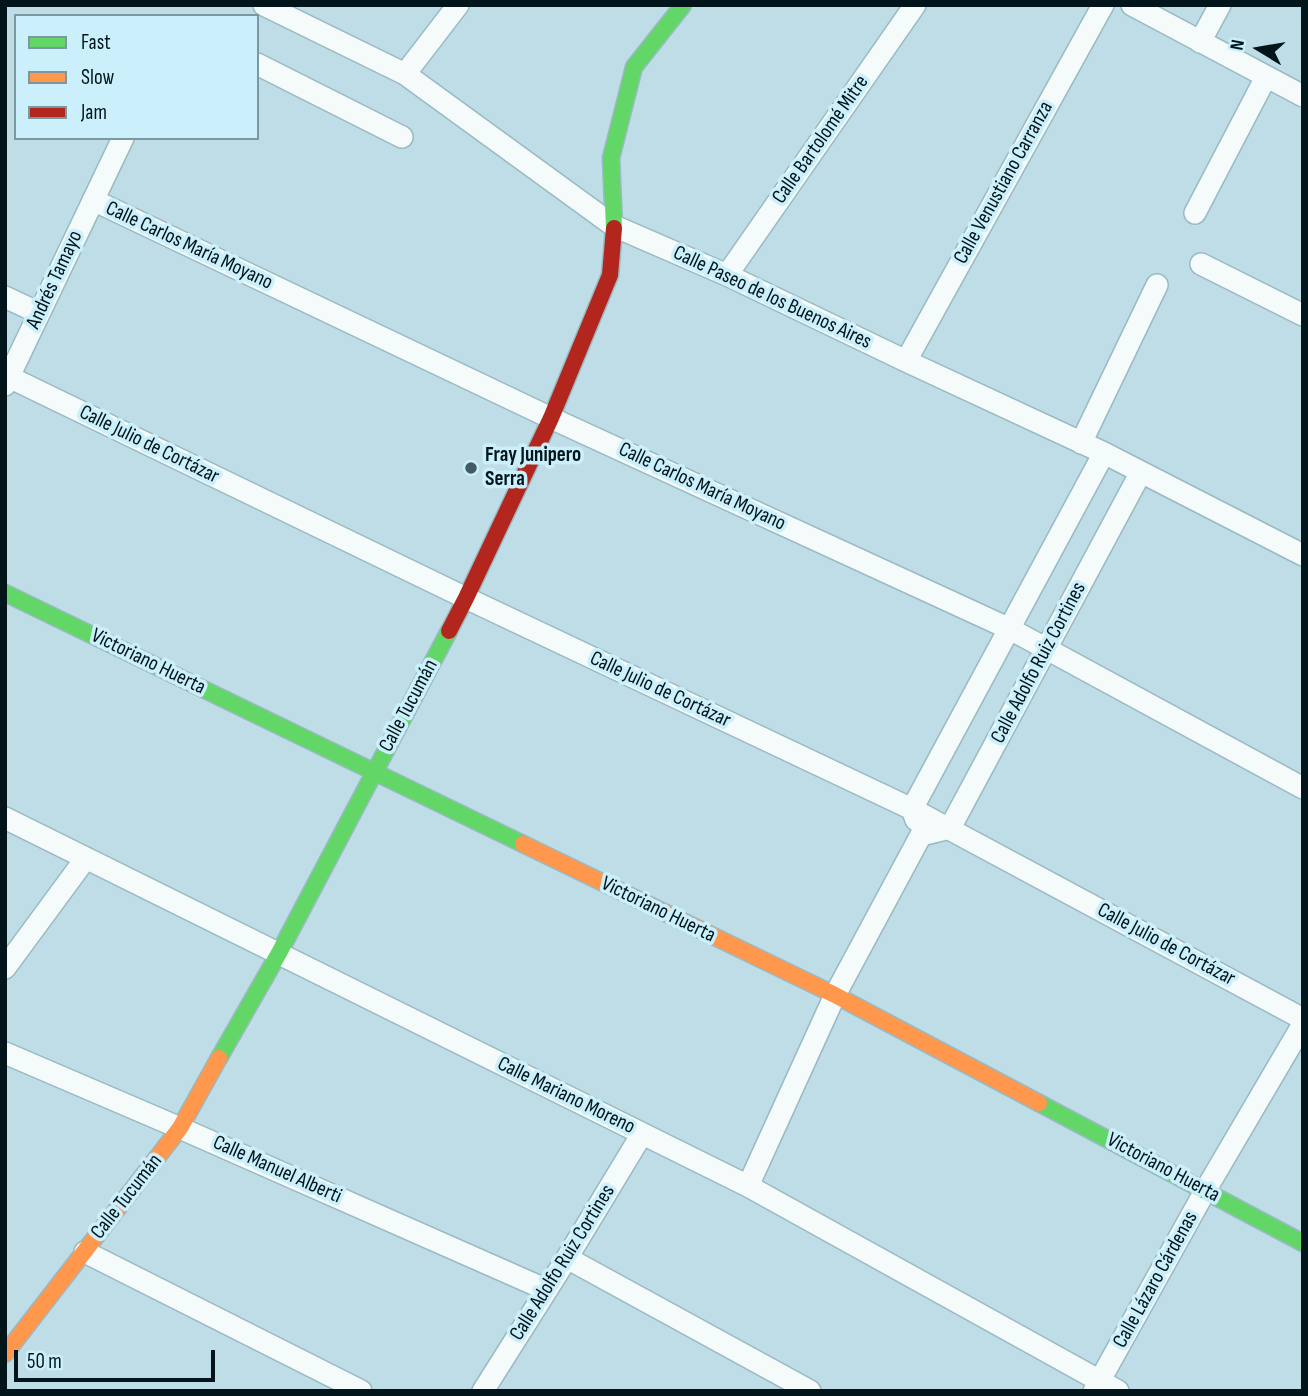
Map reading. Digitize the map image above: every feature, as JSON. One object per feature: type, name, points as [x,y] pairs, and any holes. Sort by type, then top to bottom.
[{"type":"street","points":[[405,74],[458,5]]},
{"type":"street","name":"Calle Tucumán","points":[[5,1354],[180,1128],[279,953],[466,598],[551,418],[610,275],[614,226],[611,158],[634,67],[683,5]]},
{"type":"street","name":"Calle Bartolomé Mitre","points":[[727,275],[915,5]]},
{"type":"street","name":"Calle Venustiano Carranza","points":[[906,361],[1103,5]]},
{"type":"street","points":[[1132,5],[1303,96]]},
{"type":"street","points":[[1200,42],[1220,5]]},
{"type":"street","name":"Calle Paseo de los Buenos Aires","points":[[280,9],[405,74],[614,226],[727,275],[1104,453],[1303,555]]},
{"type":"street","points":[[259,65],[402,137]]},
{"type":"street","points":[[1195,213],[1266,77]]},
{"type":"street","name":"Andrés Tamayo","points":[[7,381],[122,140]]},
{"type":"street","name":"Calle Carlos María Moyano","points":[[93,200],[551,418],[1010,629],[1303,788]]},
{"type":"street","points":[[1201,264],[1303,315]]},
{"type":"street","points":[[1081,443],[1157,285]]},
{"type":"street","points":[[5,297],[40,313]]},
{"type":"street","name":"Calle Julio de Cortázar","points":[[7,381],[912,809],[1303,1021]]},
{"type":"street","name":"Calle Adolfo Ruiz Cortines","points":[[912,809],[1104,453]]},
{"type":"street","name":"Calle Adolfo Ruiz Cortines","points":[[950,828],[1141,472]]},
{"type":"street","name":"Victoriano Huerta","points":[[5,593],[835,995],[1303,1243]]},
{"type":"street","points":[[748,1185],[835,995],[921,835],[912,809]]},
{"type":"street","name":"Calle Mariano Moreno","points":[[5,818],[748,1185],[1103,1388]]},
{"type":"street","points":[[921,835],[950,828]]},
{"type":"street","points":[[5,968],[86,858]]},
{"type":"street","name":"Calle Lázaro Cárdenas","points":[[1103,1388],[1205,1191],[1303,1021]]},
{"type":"street","name":"Calle Manuel Alberti","points":[[5,1053],[547,1290]]},
{"type":"street","name":"Calle Adolfo Ruiz Cortines","points":[[483,1391],[642,1134]]},
{"type":"street","points":[[85,1252],[360,1391]]},
{"type":"street","points":[[567,1258],[810,1391]]},
{"type":"traffic: fast","points":[[614,228],[611,158],[634,67],[683,5]]},
{"type":"traffic: fast","points":[[5,593],[523,844]]},
{"type":"traffic: fast","points":[[219,1058],[279,953],[449,631]]},
{"type":"traffic: fast","points":[[1039,1103],[1303,1243]]},
{"type":"traffic: slow","points":[[523,844],[835,995],[1039,1103]]},
{"type":"traffic: slow","points":[[5,1354],[180,1128],[219,1058]]},
{"type":"traffic: jam","points":[[449,631],[551,418],[610,275],[614,228]]},
{"type":"place","name":"Fray Junipero Serra","points":[[471,468]]}]
